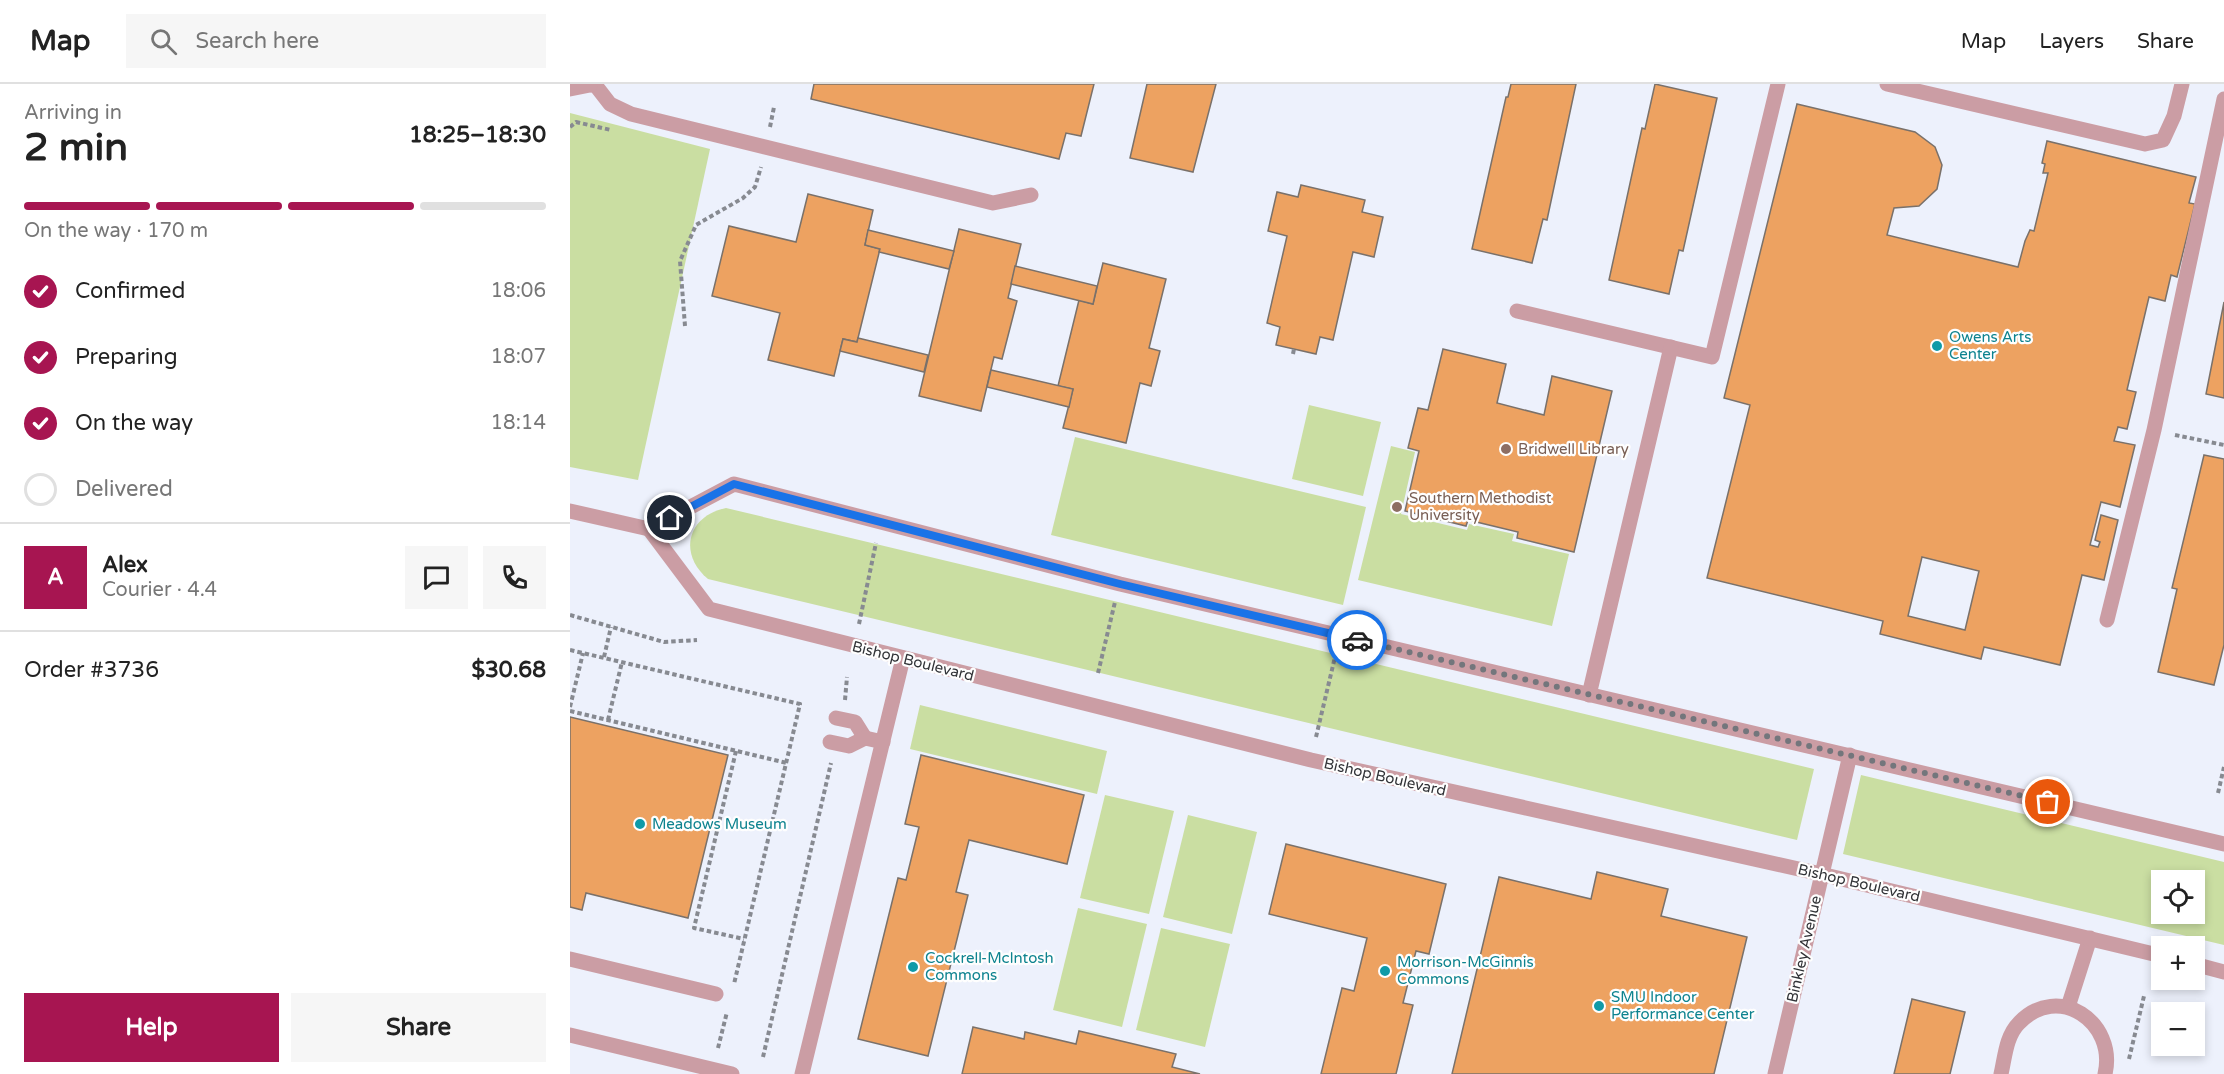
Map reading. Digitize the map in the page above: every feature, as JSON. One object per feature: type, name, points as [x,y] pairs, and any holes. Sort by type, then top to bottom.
[{"type":"street","points":[[570,89],[589,84],[596,86],[610,104],[631,114],[993,203],[1030,195]]},
{"type":"street","points":[[1516,311],[1712,357],[1778,84]]},
{"type":"street","points":[[1887,84],[2145,144],[2163,140],[2174,116],[2182,84]]},
{"type":"street","points":[[2107,620],[2154,430],[2224,99]]},
{"type":"street","points":[[1589,695],[1671,347]]},
{"type":"street","points":[[570,511],[649,529],[734,484],[1120,584],[2224,844]]},
{"type":"street","name":"Bishop Boulevard","points":[[649,529],[709,609],[1311,760],[1821,874],[2151,953]]},
{"type":"street","points":[[802,1074],[903,658]]},
{"type":"street","points":[[838,719],[855,722],[865,738]]},
{"type":"street","points":[[833,743],[849,747],[865,738],[882,742]]},
{"type":"street","name":"Binkley Avenue","points":[[1775,1074],[1850,755]]},
{"type":"street","points":[[2068,1008],[2090,938]]},
{"type":"street","points":[[570,959],[723,995]]},
{"type":"street","points":[[2205,967],[2224,972]]},
{"type":"street","points":[[2001,1074],[2009,1038],[2019,1023],[2033,1012],[2050,1007],[2068,1008],[2084,1015],[2097,1027],[2106,1043],[2108,1060],[2105,1074]]},
{"type":"street","points":[[570,1035],[732,1074]]},
{"type":"path","points":[[770,129],[774,107]]},
{"type":"path","points":[[685,326],[680,261],[696,225],[742,198],[755,187],[762,160]]},
{"type":"path","points":[[2154,430],[2224,445]]},
{"type":"path","points":[[857,630],[878,536]]},
{"type":"path","points":[[1098,673],[1115,602]]},
{"type":"path","points":[[570,615],[664,642],[697,640]]},
{"type":"path","points":[[604,657],[611,627]]},
{"type":"path","points":[[1316,737],[1337,648]]},
{"type":"path","points":[[570,650],[800,704],[744,939],[723,995]]},
{"type":"path","points":[[583,653],[570,709],[787,763]]},
{"type":"path","points":[[608,720],[622,662]]},
{"type":"path","points":[[838,719],[848,689],[847,677]]},
{"type":"path","points":[[763,1057],[833,743]]},
{"type":"path","points":[[736,751],[694,928],[744,939]]},
{"type":"path","points":[[2218,793],[2224,767]]},
{"type":"path","points":[[2128,1063],[2144,996]]},
{"type":"path","points":[[718,1051],[728,1006]]},
{"type":"green space","points":[[570,113],[710,149],[638,480],[570,467]]},
{"type":"green space","points":[[1309,405],[1381,422],[1363,496],[1292,479]]},
{"type":"green space","points":[[1075,437],[1366,507],[1343,605],[1051,535]]},
{"type":"green space","points":[[1391,446],[1415,452],[1401,514],[1467,530],[1469,524],[1514,534],[1512,541],[1569,554],[1552,626],[1358,580]]},
{"type":"green space","points":[[726,508],[1814,769],[1797,840],[708,579],[693,558],[690,548],[691,537],[695,527],[703,519],[713,512]]},
{"type":"green space","points":[[920,705],[1107,751],[1097,794],[910,749]]},
{"type":"green space","points":[[1861,775],[2224,862],[2224,945],[2205,940],[2205,936],[2186,936],[1843,854]]},
{"type":"green space","points":[[1105,795],[1174,811],[1149,914],[1080,898]]},
{"type":"green space","points":[[1188,815],[1257,832],[1232,934],[1163,917]]},
{"type":"green space","points":[[1078,908],[1147,924],[1122,1027],[1053,1010]]},
{"type":"green space","points":[[1161,928],[1230,944],[1205,1047],[1136,1030]]},
{"type":"building","points":[[814,84],[1094,84],[1081,136],[1066,133],[1059,159],[811,99]]},
{"type":"building","points":[[1147,84],[1216,84],[1193,172],[1130,158]]},
{"type":"building","points":[[1511,84],[1576,84],[1547,220],[1543,219],[1532,263],[1472,249],[1506,97],[1508,97]]},
{"type":"building","points":[[1655,84],[1717,98],[1683,251],[1679,250],[1669,294],[1609,280],[1642,128],[1645,129]]},
{"type":"building","name":"Owens Arts Center","points":[[1797,104],[1915,132],[1935,147],[1942,165],[1937,189],[1919,206],[1894,208],[1887,235],[2018,267],[2025,241],[2030,230],[2034,231],[2048,173],[2043,173],[2045,164],[2042,163],[2047,141],[2196,177],[2189,203],[2195,204],[2177,277],[2171,275],[2165,301],[2149,297],[2127,390],[2136,392],[2127,429],[2118,427],[2114,441],[2135,445],[2120,507],[2101,502],[2090,545],[2098,547],[2100,542],[2095,540],[2101,515],[2118,520],[2104,580],[2082,575],[2060,665],[1984,647],[1981,659],[1880,634],[1883,621],[1707,578],[1750,405],[1724,398]],"holes":[[[1922,557],[1979,571],[1965,630],[1908,616]]]},
{"type":"building","points":[[1301,185],[1365,200],[1362,212],[1383,217],[1374,257],[1353,252],[1333,340],[1320,337],[1316,354],[1276,345],[1280,327],[1267,323],[1287,236],[1268,231],[1277,192],[1298,197]]},
{"type":"building","points":[[808,194],[873,210],[865,245],[880,249],[857,342],[843,339],[834,376],[768,360],[780,313],[712,296],[729,226],[796,242]]},
{"type":"building","points":[[959,229],[1021,244],[1008,298],[1017,301],[1002,359],[994,357],[981,411],[919,396]]},
{"type":"building","points":[[868,230],[954,251],[949,269],[879,252],[880,249],[865,245]]},
{"type":"building","points":[[1103,263],[1166,279],[1149,348],[1160,351],[1151,386],[1140,383],[1126,443],[1063,428],[1073,389],[1058,386],[1079,300],[1093,304]]},
{"type":"building","points":[[1015,266],[1097,286],[1093,304],[1011,284]]},
{"type":"building","points":[[2224,302],[2224,398],[2206,394]]},
{"type":"building","points":[[858,338],[928,355],[924,372],[840,351],[843,339],[857,342]]},
{"type":"building","name":"Bridwell Library","points":[[1443,349],[1506,364],[1497,403],[1544,415],[1552,376],[1612,391],[1574,552],[1517,538],[1518,532],[1468,520],[1466,526],[1405,511],[1419,451],[1408,448],[1418,408],[1428,410]]},
{"type":"building","points":[[991,370],[1073,389],[1069,407],[987,387]]},
{"type":"building","points":[[2204,455],[2224,459],[2224,645],[2214,685],[2158,672],[2177,589],[2172,588]]},
{"type":"building","name":"Meadows Museum","points":[[570,717],[728,755],[688,918],[586,893],[582,910],[570,907]]},
{"type":"building","name":"Cockrell-McIntosh Commons","points":[[921,755],[1084,795],[1067,864],[969,840],[956,892],[968,895],[928,1056],[858,1039],[898,878],[906,880],[919,827],[905,824]]},
{"type":"building","name":"Morrison-McGinnis Commons","points":[[1286,844],[1446,884],[1429,954],[1416,951],[1403,1003],[1413,1005],[1396,1074],[1321,1074],[1342,988],[1354,991],[1367,938],[1269,914]]},
{"type":"building","name":"SMU Indoor Performance Center","points":[[1597,872],[1668,889],[1661,916],[1747,937],[1714,1074],[1452,1074],[1499,877],[1591,899]]},
{"type":"building","points":[[1912,999],[1965,1012],[1950,1074],[1894,1074]]},
{"type":"building","points":[[973,1027],[1024,1039],[1025,1032],[1076,1044],[1079,1031],[1176,1054],[1172,1067],[1200,1074],[962,1074]]},
{"type":"way so far","points":[[1357,640],[2048,802]]},
{"type":"place","name":"Owens Arts Center","points":[[1937,346]]},
{"type":"place","name":"Bridwell Library","points":[[1506,449]]},
{"type":"place","name":"Southern Methodist University","points":[[1397,507]]},
{"type":"place","name":"Meadows Museum","points":[[640,824]]},
{"type":"place","name":"Cockrell-McIntosh Commons","points":[[913,967]]},
{"type":"place","name":"Morrison-McGinnis Commons","points":[[1385,971]]},
{"type":"place","name":"SMU Indoor Performance Center","points":[[1599,1006]]},
{"type":"route","points":[[670,518],[734,484],[1120,584],[1357,640]]}]
